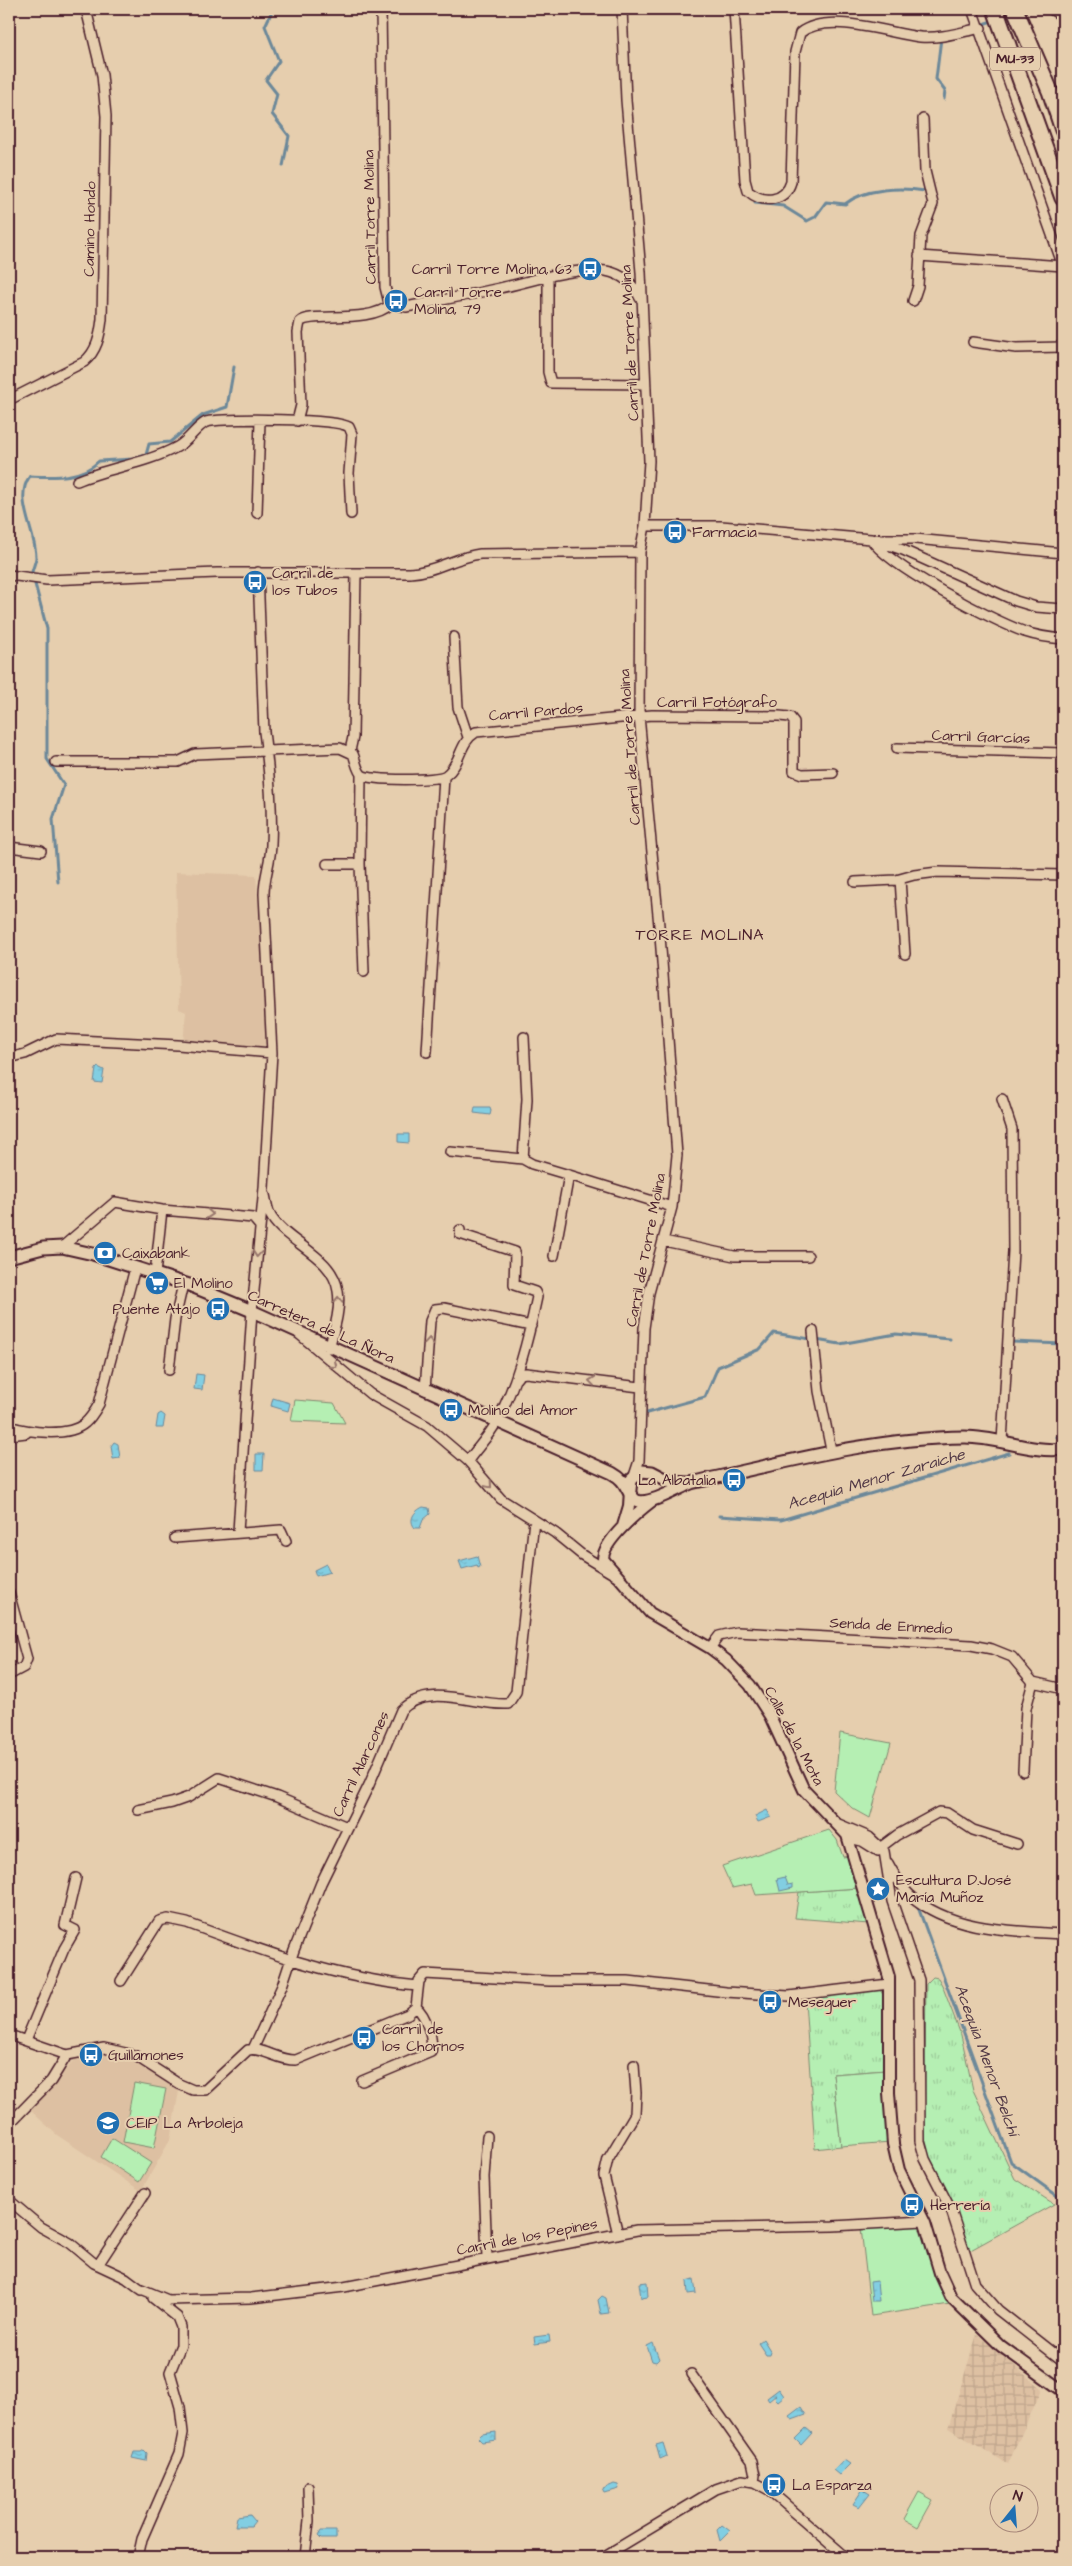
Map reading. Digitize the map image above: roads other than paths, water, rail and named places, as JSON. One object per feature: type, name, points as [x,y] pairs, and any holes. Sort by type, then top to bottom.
[{"type":"highway","points":[[984,9],[1033,109]]},
{"type":"highway","name":"MU-33","points":[[995,9],[1033,109],[1063,198]]},
{"type":"highway","name":"MU-33","points":[[1015,9],[1050,91],[1063,130]]},
{"type":"highway","points":[[1026,9],[1050,91]]},
{"type":"main road","name":"Carretera de La Ñora","points":[[9,1256],[43,1248],[62,1247],[92,1254],[183,1284],[252,1311],[329,1348],[612,1473]]},
{"type":"main road","points":[[612,1473],[634,1476],[642,1472],[654,1474],[671,1482],[691,1482],[831,1450],[965,1438],[1002,1442],[1035,1450],[1063,1449]]},
{"type":"main road","points":[[612,1473],[622,1479],[638,1501],[654,1500],[691,1482]]},
{"type":"main road","points":[[654,1474],[661,1489],[654,1500]]},
{"type":"main road","points":[[630,1490],[634,1476]]},
{"type":"street","name":"Camino Hondo","points":[[9,400],[84,362],[92,354],[100,334],[102,319],[106,129],[102,74],[86,9]]},
{"type":"street","name":"Carril Torre Molina","points":[[381,9],[385,287],[387,300],[391,304],[406,307],[548,277],[591,270],[607,272],[626,279]]},
{"type":"street","name":"Carril de Torre Molina","points":[[622,9],[626,100],[641,276],[650,461],[645,526],[640,552],[639,716],[660,936],[677,1155],[672,1207],[649,1292],[644,1328],[640,1387],[640,1451],[638,1466],[634,1476]]},
{"type":"street","points":[[734,9],[744,180],[748,191],[759,198],[766,199],[774,199],[786,193],[791,182],[795,52],[800,33],[813,26],[825,24],[852,25],[920,37],[939,37],[981,28]]},
{"type":"street","points":[[919,256],[1063,266],[981,28],[972,9]]},
{"type":"street","points":[[1051,9],[1063,17]]},
{"type":"street","points":[[913,301],[917,294],[921,236],[933,204],[925,171],[923,119]]},
{"type":"street","points":[[626,279],[635,282],[641,276]]},
{"type":"street","points":[[548,277],[548,372],[551,383],[645,384]]},
{"type":"street","points":[[626,279],[632,283],[642,301]]},
{"type":"street","points":[[297,421],[302,405],[298,332],[300,322],[308,317],[348,318],[382,311],[391,304]]},
{"type":"street","points":[[973,342],[1016,348],[1063,347]]},
{"type":"street","points":[[257,513],[260,420]]},
{"type":"street","points":[[77,481],[98,472],[149,460],[178,447],[206,422],[260,420],[338,423],[347,425],[351,430],[349,473],[351,514]]},
{"type":"street","points":[[645,526],[722,526],[871,539],[906,538],[1063,553]]},
{"type":"street","points":[[897,548],[898,542],[906,538]]},
{"type":"street","points":[[871,539],[897,548],[1016,601],[1036,607],[1063,609]]},
{"type":"street","points":[[871,539],[888,557],[1011,626],[1026,633],[1063,639]]},
{"type":"street","points":[[888,557],[888,551],[897,548]]},
{"type":"street","points":[[9,575],[48,580],[258,572],[356,574],[425,572],[466,556],[480,554],[640,552]]},
{"type":"street","points":[[238,1532],[252,1311],[264,1188],[272,1053],[264,894],[272,839],[267,750],[264,732],[258,572]]},
{"type":"street","points":[[356,574],[353,737],[350,751],[361,775],[360,864],[364,972]]},
{"type":"street","points":[[361,775],[376,779],[444,777],[452,770],[468,737],[458,707],[454,637]]},
{"type":"street","name":"Carril Pardos","points":[[468,737],[476,732],[488,730],[639,716]]},
{"type":"street","name":"Carril Fotógrafo","points":[[639,716],[790,717],[794,722],[794,771],[802,774],[833,773]]},
{"type":"street","points":[[56,762],[178,762],[195,754],[335,748],[350,751]]},
{"type":"street","name":"Carril Garcías","points":[[897,748],[1063,753]]},
{"type":"street","points":[[428,1052],[444,777]]},
{"type":"street","points":[[9,847],[42,851]]},
{"type":"street","points":[[327,864],[360,864]]},
{"type":"street","points":[[855,882],[900,879],[938,872],[1063,875]]},
{"type":"street","points":[[900,879],[905,954]]},
{"type":"street","points":[[523,1159],[527,1099],[524,1037]]},
{"type":"street","points":[[9,1058],[25,1054],[56,1039],[178,1045],[272,1053]]},
{"type":"street","points":[[1002,1099],[1012,1129],[1013,1252],[1002,1442]]},
{"type":"street","points":[[450,1152],[523,1159],[532,1164],[672,1207]]},
{"type":"street","points":[[554,1256],[569,1175]]},
{"type":"street","points":[[264,1188],[268,1209],[276,1223],[322,1262],[336,1281],[339,1293],[338,1306],[329,1348]]},
{"type":"street","points":[[62,1247],[115,1202],[162,1210],[253,1218],[259,1228]]},
{"type":"street","points":[[155,1274],[162,1210]]},
{"type":"street","points":[[259,1228],[264,1221],[276,1223]]},
{"type":"street","points":[[460,1230],[463,1236],[496,1244],[517,1254],[514,1285],[532,1290],[537,1294],[524,1355],[514,1382],[497,1422],[468,1461]]},
{"type":"street","points":[[664,1241],[734,1256],[808,1256]]},
{"type":"street","points":[[9,1435],[66,1430],[84,1425],[93,1415],[101,1396],[135,1268]]},
{"type":"street","points":[[169,1370],[175,1319],[183,1284]]},
{"type":"street","points":[[424,1390],[430,1321],[435,1310],[444,1308],[531,1326]]},
{"type":"street","points":[[814,1331],[819,1391],[831,1450]]},
{"type":"street","points":[[297,1332],[370,1394],[427,1426],[468,1461],[501,1499],[555,1533],[582,1555],[617,1576]]},
{"type":"street","points":[[524,1355],[528,1368],[538,1374]]},
{"type":"street","points":[[514,1382],[522,1373],[640,1387]]},
{"type":"street","points":[[9,1426],[31,1433]]},
{"type":"street","points":[[640,1451],[644,1464],[654,1474]]},
{"type":"street","points":[[621,1529],[629,1506],[630,1490]]},
{"type":"street","points":[[582,1555],[593,1556],[605,1549],[621,1529],[654,1500]]},
{"type":"street","name":"Carril Alarcones","points":[[253,2049],[282,1986],[321,1883],[369,1785],[399,1714],[405,1706],[429,1696],[490,1704],[508,1704],[512,1700],[516,1692],[534,1520]]},
{"type":"street","points":[[175,1538],[281,1530],[286,1541]]},
{"type":"street","name":"Calle de la Mota","points":[[605,1549],[603,1559],[650,1613],[710,1648],[726,1660],[750,1685],[770,1716],[804,1790],[849,1838]]},
{"type":"street","points":[[9,1593],[27,1660],[24,1667],[9,1675]]},
{"type":"street","name":"Senda de Enmedio","points":[[710,1648],[719,1636],[737,1632],[972,1644],[1012,1657],[1033,1682]]},
{"type":"street","points":[[1023,1771],[1026,1708],[1033,1682],[1063,1689]]},
{"type":"street","points":[[138,1810],[172,1803],[188,1797],[219,1778],[277,1797],[348,1827]]},
{"type":"street","points":[[879,1848],[897,1835],[940,1812],[948,1813],[973,1830],[1017,1844]]},
{"type":"street","points":[[835,1822],[861,1833],[879,1848],[909,1894]]},
{"type":"street","points":[[879,1848],[849,1838],[889,1984],[889,2093],[893,2144],[899,2170],[924,2221],[940,2273],[953,2300],[1002,2346],[1063,2391]]},
{"type":"street","points":[[885,1859],[892,1900],[919,1980],[920,2141],[925,2159],[951,2210],[975,2284],[998,2310],[1063,2361]]},
{"type":"street","points":[[26,2040],[64,1949],[75,1930],[65,1925],[76,1878]]},
{"type":"street","points":[[892,1900],[893,1895],[898,1892],[909,1894],[944,1914],[977,1926],[999,1931],[1063,1934]]},
{"type":"street","points":[[122,1981],[156,1924],[162,1920],[174,1920],[291,1961],[356,1976],[418,1986]]},
{"type":"street","points":[[9,2035],[67,2055],[104,2048],[134,2055],[179,2084],[193,2090],[205,2090],[248,2050],[253,2049],[284,2060],[296,2060],[399,2019],[412,2012],[416,2007],[420,1978],[430,1973],[549,1981],[628,1982],[726,1992],[790,1996],[889,1984]]},
{"type":"street","points":[[362,2081],[430,2052],[432,2045],[425,2020],[416,2007]]},
{"type":"street","points":[[9,2124],[51,2080],[67,2055]]},
{"type":"street","points":[[618,2234],[604,2176],[608,2159],[635,2114],[634,2065]]},
{"type":"street","points":[[487,2136],[484,2177],[487,2259]]},
{"type":"street","points":[[98,2264],[144,2193]]},
{"type":"street","name":"Carril de los Pepines","points":[[9,2200],[41,2227],[58,2236],[98,2264],[126,2278],[169,2310]]},
{"type":"street","name":"Carril de los Pepines","points":[[139,2288],[162,2298],[177,2301],[242,2298],[344,2287],[637,2230],[833,2226],[924,2221]]},
{"type":"street","points":[[138,2557],[142,2539],[179,2454],[182,2439],[180,2407],[170,2372],[181,2345],[182,2327],[169,2310],[171,2304],[177,2301]]},
{"type":"street","points":[[691,2374],[752,2461],[754,2466],[754,2482]]},
{"type":"street","points":[[603,2557],[716,2489],[735,2481],[754,2482],[780,2498],[846,2557]]},
{"type":"street","points":[[305,2557],[309,2521],[308,2487]]},
{"type":"water","points":[[98,1067],[104,1070],[102,1083],[94,1082]]},
{"type":"water","points":[[475,1107],[490,1107],[490,1115],[474,1113]]},
{"type":"water","points":[[398,1134],[409,1134],[409,1143],[398,1142]]},
{"type":"water","points":[[196,1374],[204,1375],[202,1390],[194,1389]]},
{"type":"water","points":[[273,1398],[290,1403],[288,1411],[271,1406]]},
{"type":"water","points":[[161,1413],[165,1416],[163,1428],[156,1428],[158,1415]]},
{"type":"water","points":[[114,1442],[118,1444],[120,1458],[113,1459],[111,1446]]},
{"type":"water","points":[[256,1454],[264,1454],[263,1470],[256,1470]]},
{"type":"water","points":[[423,1507],[429,1508],[430,1514],[423,1520],[420,1528],[415,1528],[412,1522],[413,1516]]},
{"type":"water","points":[[477,1556],[480,1567],[478,1568],[477,1565],[462,1569],[459,1561]]},
{"type":"water","points":[[326,1564],[330,1572],[316,1576],[314,1570]]},
{"type":"water","points":[[767,1810],[771,1817],[758,1822],[755,1816]]},
{"type":"water","points":[[785,1877],[788,1885],[793,1884],[793,1888],[780,1891],[777,1879]]},
{"type":"water","points":[[694,2279],[696,2293],[688,2294],[687,2281]]},
{"type":"water","points":[[877,2281],[879,2301],[872,2301],[870,2282]]},
{"type":"water","points":[[647,2282],[648,2297],[641,2298],[639,2283]]},
{"type":"water","points":[[602,2296],[606,2298],[609,2313],[601,2314],[598,2300]]},
{"type":"water","points":[[549,2335],[550,2342],[535,2344],[534,2337]]},
{"type":"water","points":[[763,2339],[771,2352],[770,2355],[766,2355],[758,2343]]},
{"type":"water","points":[[653,2343],[659,2359],[656,2362],[652,2361],[647,2346]]},
{"type":"water","points":[[779,2389],[784,2396],[778,2401],[775,2398],[776,2395],[769,2401],[767,2398]]},
{"type":"water","points":[[801,2407],[806,2415],[792,2420],[789,2416]]},
{"type":"water","points":[[806,2428],[812,2433],[801,2445],[795,2439]]},
{"type":"water","points":[[496,2432],[496,2440],[482,2442],[478,2438],[482,2434]]},
{"type":"water","points":[[663,2443],[667,2456],[660,2459],[656,2445]]},
{"type":"water","points":[[144,2450],[147,2453],[146,2461],[132,2458],[134,2452]]},
{"type":"water","points":[[844,2460],[850,2464],[839,2475],[833,2470]]},
{"type":"water","points":[[614,2484],[618,2485],[619,2489],[605,2493],[603,2489]]},
{"type":"water","points":[[863,2489],[870,2493],[859,2507],[853,2504]]},
{"type":"water","points":[[250,2515],[255,2521],[251,2526],[235,2526],[237,2517]]},
{"type":"water","points":[[722,2525],[730,2531],[720,2541],[717,2530]]},
{"type":"water","points":[[321,2531],[336,2531],[336,2539],[321,2539],[318,2536]]},
{"type":"waterway","points":[[273,9],[265,26],[279,61],[266,80],[277,94],[272,114],[289,136],[283,166]]},
{"type":"waterway","points":[[1020,11],[1028,9]]},
{"type":"waterway","points":[[980,25],[995,20]]},
{"type":"waterway","points":[[941,38],[936,79],[945,91],[944,99]]},
{"type":"waterway","points":[[755,203],[783,206],[807,221],[815,217],[826,202],[845,204],[863,195],[884,190],[905,189],[925,191]]},
{"type":"waterway","points":[[32,572],[36,559],[35,547],[24,505],[25,485],[30,476],[67,476],[84,471],[99,461],[133,459],[146,455],[149,444],[170,442],[203,415],[227,407],[234,367]]},
{"type":"waterway","points":[[35,584],[47,629],[47,759],[64,785],[53,819],[58,882]]},
{"type":"waterway","points":[[647,1413],[705,1397],[718,1367],[760,1349],[774,1333],[840,1344],[896,1334],[950,1339]]},
{"type":"waterway","points":[[1012,1342],[1063,1344]]},
{"type":"waterway","name":"Acequia Menor Zaraiche","points":[[1057,1437],[1063,1435]]},
{"type":"waterway","name":"Acequia Menor Zaraiche","points":[[719,1516],[781,1520],[1009,1453]]},
{"type":"waterway","name":"Acequia Menor Belchí","points":[[918,1907],[1011,2162],[1063,2200]]},
{"type":"place","name":"Carril Torre Molina, 63","points":[[590,269]]},
{"type":"place","name":"Carril Torre Molina, 79","points":[[396,301]]},
{"type":"place","name":"Farmacia","points":[[675,532]]},
{"type":"place","name":"Carril de los Tubos","points":[[255,582]]},
{"type":"place","name":"Caixabank","points":[[105,1253]]},
{"type":"place","name":"El Molino","points":[[157,1283]]},
{"type":"place","name":"Puente Atajo","points":[[218,1309]]},
{"type":"place","name":"Molino del Amor","points":[[451,1410]]},
{"type":"place","name":"La Albatalia","points":[[734,1480]]},
{"type":"place","name":"Escultura D.José María Muñoz","points":[[878,1889]]},
{"type":"place","name":"Meseguer","points":[[770,2002]]},
{"type":"place","name":"Carril de los Chornos","points":[[364,2038]]},
{"type":"place","name":"Guillamones","points":[[91,2055]]},
{"type":"place","name":"CEIP La Arboleja","points":[[108,2123]]},
{"type":"place","name":"Herrería","points":[[912,2205]]},
{"type":"place","name":"La Esparza","points":[[774,2485]]},
{"type":"district","name":"TORRE MOLINA","points":[[700,935]]}]
